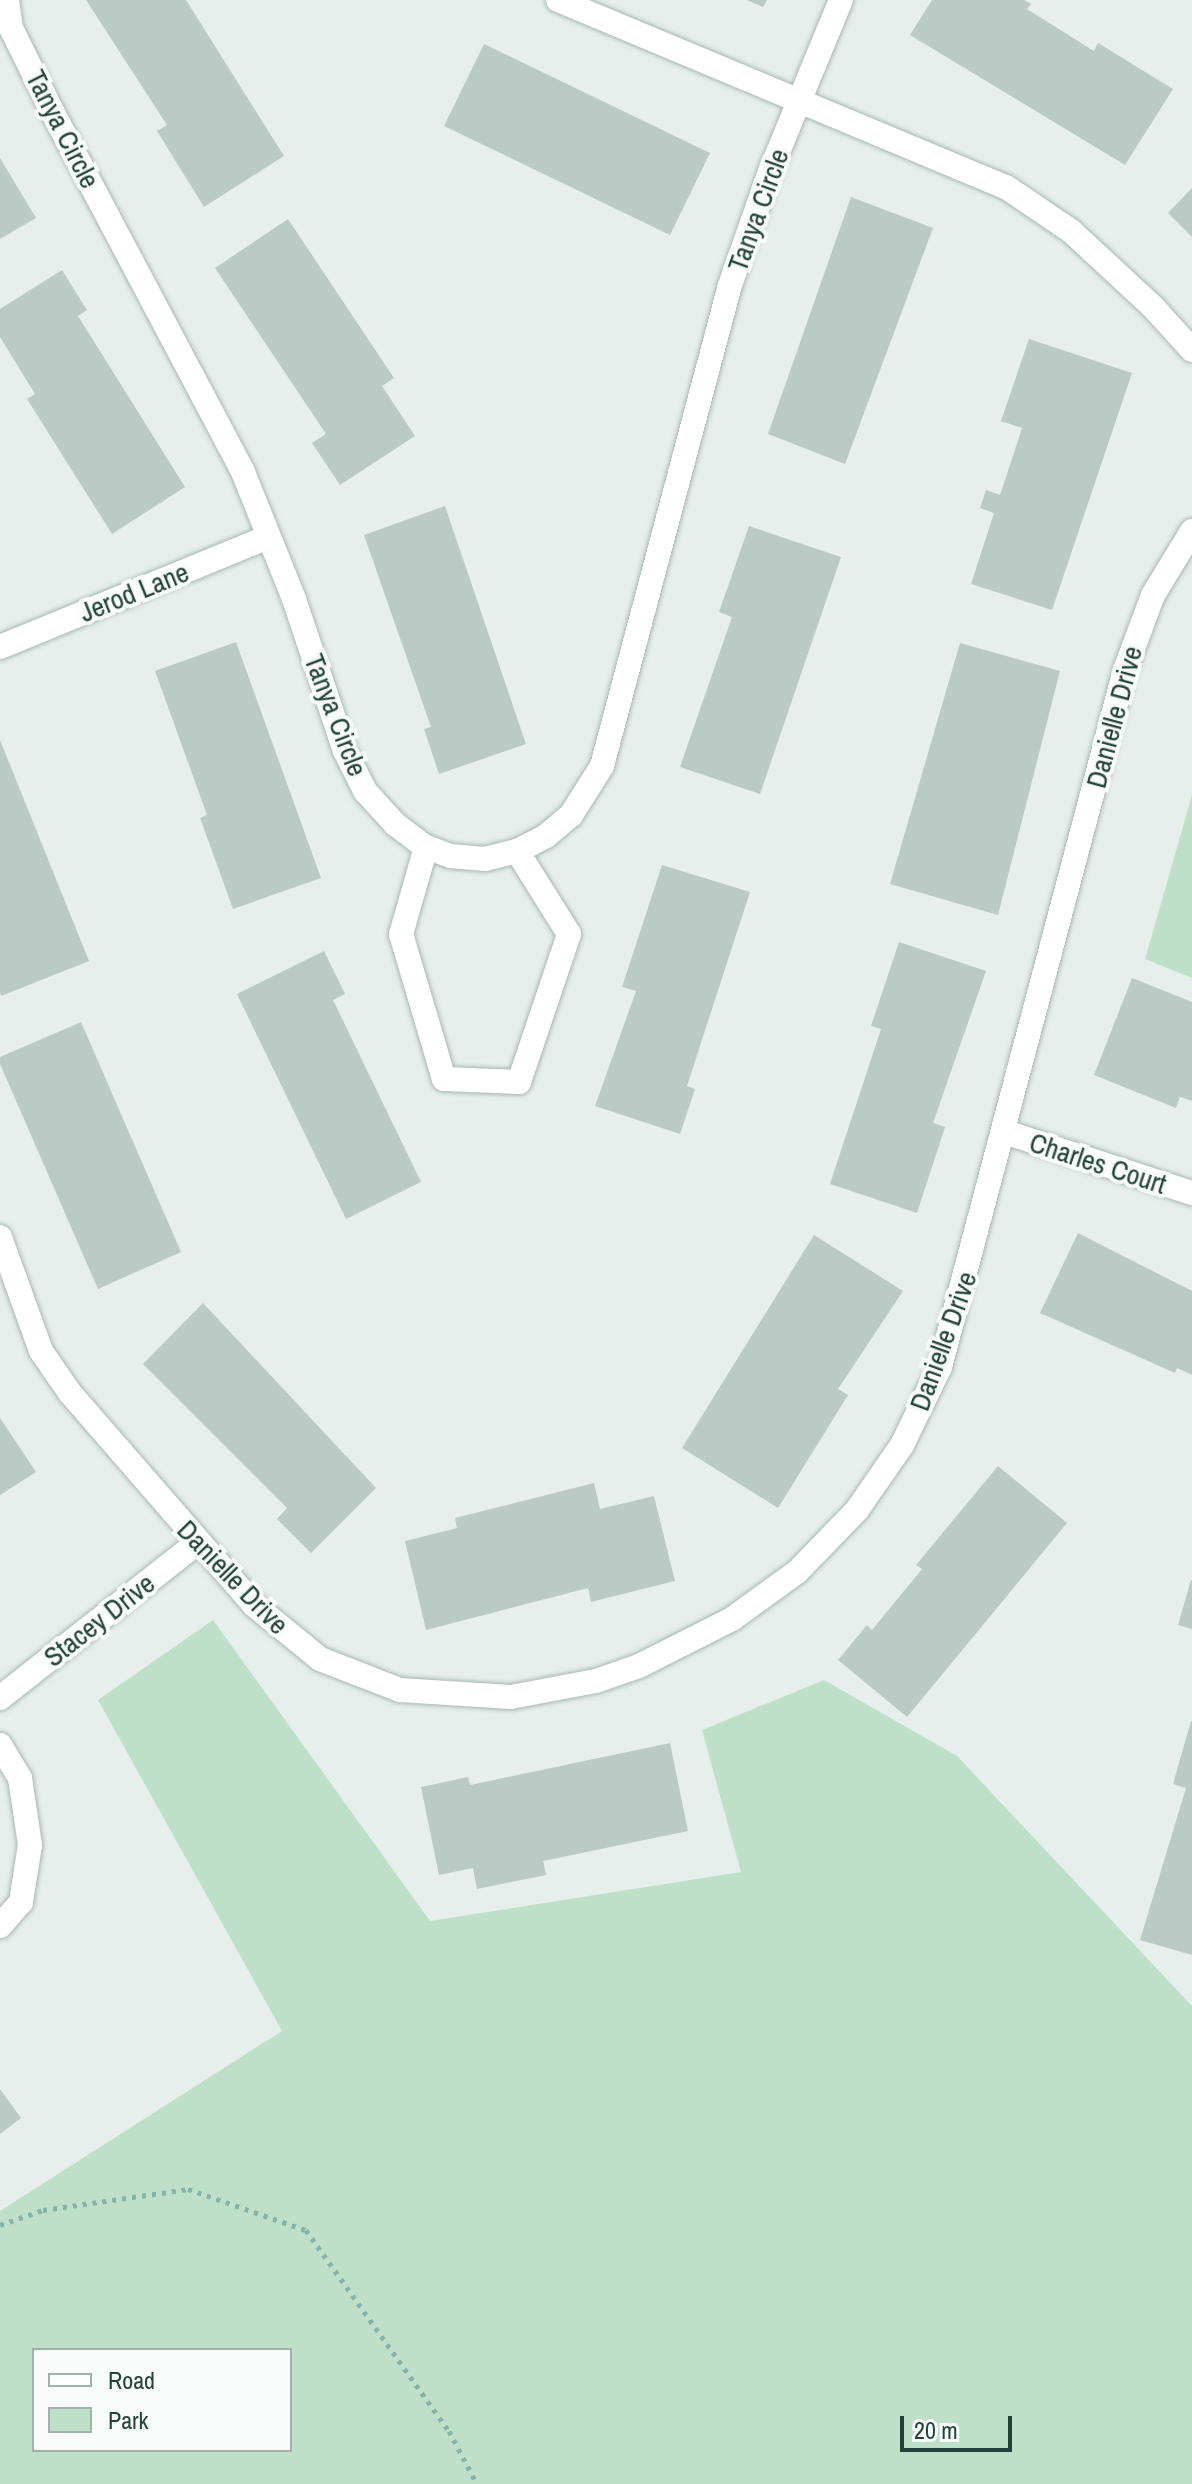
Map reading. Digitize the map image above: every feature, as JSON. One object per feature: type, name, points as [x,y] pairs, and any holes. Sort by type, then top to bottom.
[{"type":"street","name":"Tanya Circle","points":[[7,0],[11,28],[243,472],[294,599],[345,751],[365,791],[395,824],[426,847],[451,856],[485,859],[517,851],[571,815],[602,766],[729,288],[799,100],[841,0]]},
{"type":"street","points":[[558,0],[1006,187],[1071,231],[1153,307],[1192,350]]},
{"type":"street","name":"Danielle Drive","points":[[0,1237],[41,1351],[70,1393],[197,1543],[298,1644],[334,1665],[400,1690],[479,1698],[551,1692],[596,1681],[681,1647],[732,1619],[797,1572],[857,1510],[902,1445],[940,1367],[1005,1132],[1125,670],[1153,595],[1192,531]]},
{"type":"street","name":"Jerod Lane","points":[[0,647],[268,537]]},
{"type":"street","points":[[426,847],[401,934],[444,1079],[519,1082],[569,934],[517,851]]},
{"type":"street","name":"Charles Court","points":[[1005,1132],[1192,1193]]},
{"type":"street","name":"Stacey Drive","points":[[0,1698],[197,1543]]},
{"type":"street","points":[[0,1745],[20,1778],[30,1845],[21,1902],[0,1926]]},
{"type":"path","points":[[0,2225],[43,2210],[188,2189],[306,2230],[449,2431],[477,2484]]},
{"type":"green space","points":[[1192,795],[1192,978],[1145,959]]},
{"type":"green space","points":[[213,1620],[430,1921],[741,1872],[702,1730],[824,1680],[957,1756],[1192,2006],[1192,2484],[0,2484],[0,2211],[282,2031],[98,1700]]},
{"type":"building","points":[[86,0],[186,0],[284,156],[204,207],[157,131],[167,125]]},
{"type":"building","points":[[747,0],[767,0],[763,7]]},
{"type":"building","points":[[932,0],[1024,0],[1031,4],[1027,9],[1094,51],[1098,43],[1173,89],[1125,165],[910,35]]},
{"type":"building","points":[[484,44],[710,153],[670,235],[444,126]]},
{"type":"building","points":[[0,158],[36,218],[0,239]]},
{"type":"building","points":[[1192,188],[1192,237],[1168,213]]},
{"type":"building","points":[[851,197],[933,228],[845,464],[768,434]]},
{"type":"building","points":[[288,219],[394,378],[382,386],[415,436],[340,485],[312,443],[326,434],[215,268]]},
{"type":"building","points":[[62,270],[87,310],[78,316],[185,487],[112,534],[27,399],[35,394],[0,337],[0,309]]},
{"type":"building","points":[[1029,339],[1132,373],[1052,610],[971,584],[994,513],[980,508],[986,490],[1000,495],[1022,428],[1001,421]]},
{"type":"building","points":[[445,506],[526,744],[439,774],[424,729],[431,727],[364,535]]},
{"type":"building","points":[[749,526],[841,557],[760,794],[680,767],[732,617],[719,612]]},
{"type":"building","points":[[236,642],[321,878],[233,909],[200,818],[207,815],[155,671]]},
{"type":"building","points":[[960,643],[1060,671],[998,915],[890,884]]},
{"type":"building","points":[[0,740],[89,961],[1,996],[0,992]]},
{"type":"building","points":[[662,865],[750,892],[687,1086],[695,1089],[680,1134],[595,1106],[636,991],[622,987]]},
{"type":"building","points":[[899,942],[986,971],[933,1123],[945,1127],[917,1213],[830,1184],[881,1029],[871,1026]]},
{"type":"building","points":[[324,951],[345,994],[333,1000],[421,1182],[346,1219],[237,994]]},
{"type":"building","points":[[1132,978],[1192,1002],[1192,1101],[1180,1097],[1176,1108],[1094,1075]]},
{"type":"building","points":[[81,1022],[181,1252],[98,1289],[0,1064],[0,1057]]},
{"type":"building","points":[[1078,1233],[1192,1291],[1192,1375],[1177,1368],[1175,1373],[1040,1313]]},
{"type":"building","points":[[814,1235],[903,1291],[838,1389],[848,1395],[778,1508],[682,1448]]},
{"type":"building","points":[[203,1303],[376,1488],[311,1553],[277,1519],[287,1508],[143,1364]]},
{"type":"building","points":[[0,1418],[36,1472],[0,1495]]},
{"type":"building","points":[[998,1466],[1067,1523],[907,1717],[838,1660],[867,1625],[872,1630],[922,1569],[916,1565]]},
{"type":"building","points":[[594,1483],[600,1509],[654,1496],[675,1581],[591,1602],[588,1588],[426,1630],[405,1541],[457,1528],[455,1518]]},
{"type":"building","points":[[1192,1580],[1192,1629],[1178,1625]]},
{"type":"building","points":[[1191,1721],[1192,1955],[1140,1940],[1186,1788],[1173,1784]]},
{"type":"building","points":[[670,1743],[688,1831],[543,1861],[546,1875],[477,1889],[473,1868],[439,1875],[421,1787],[468,1777],[470,1785]]},
{"type":"building","points":[[0,2089],[21,2118],[0,2134]]}]
